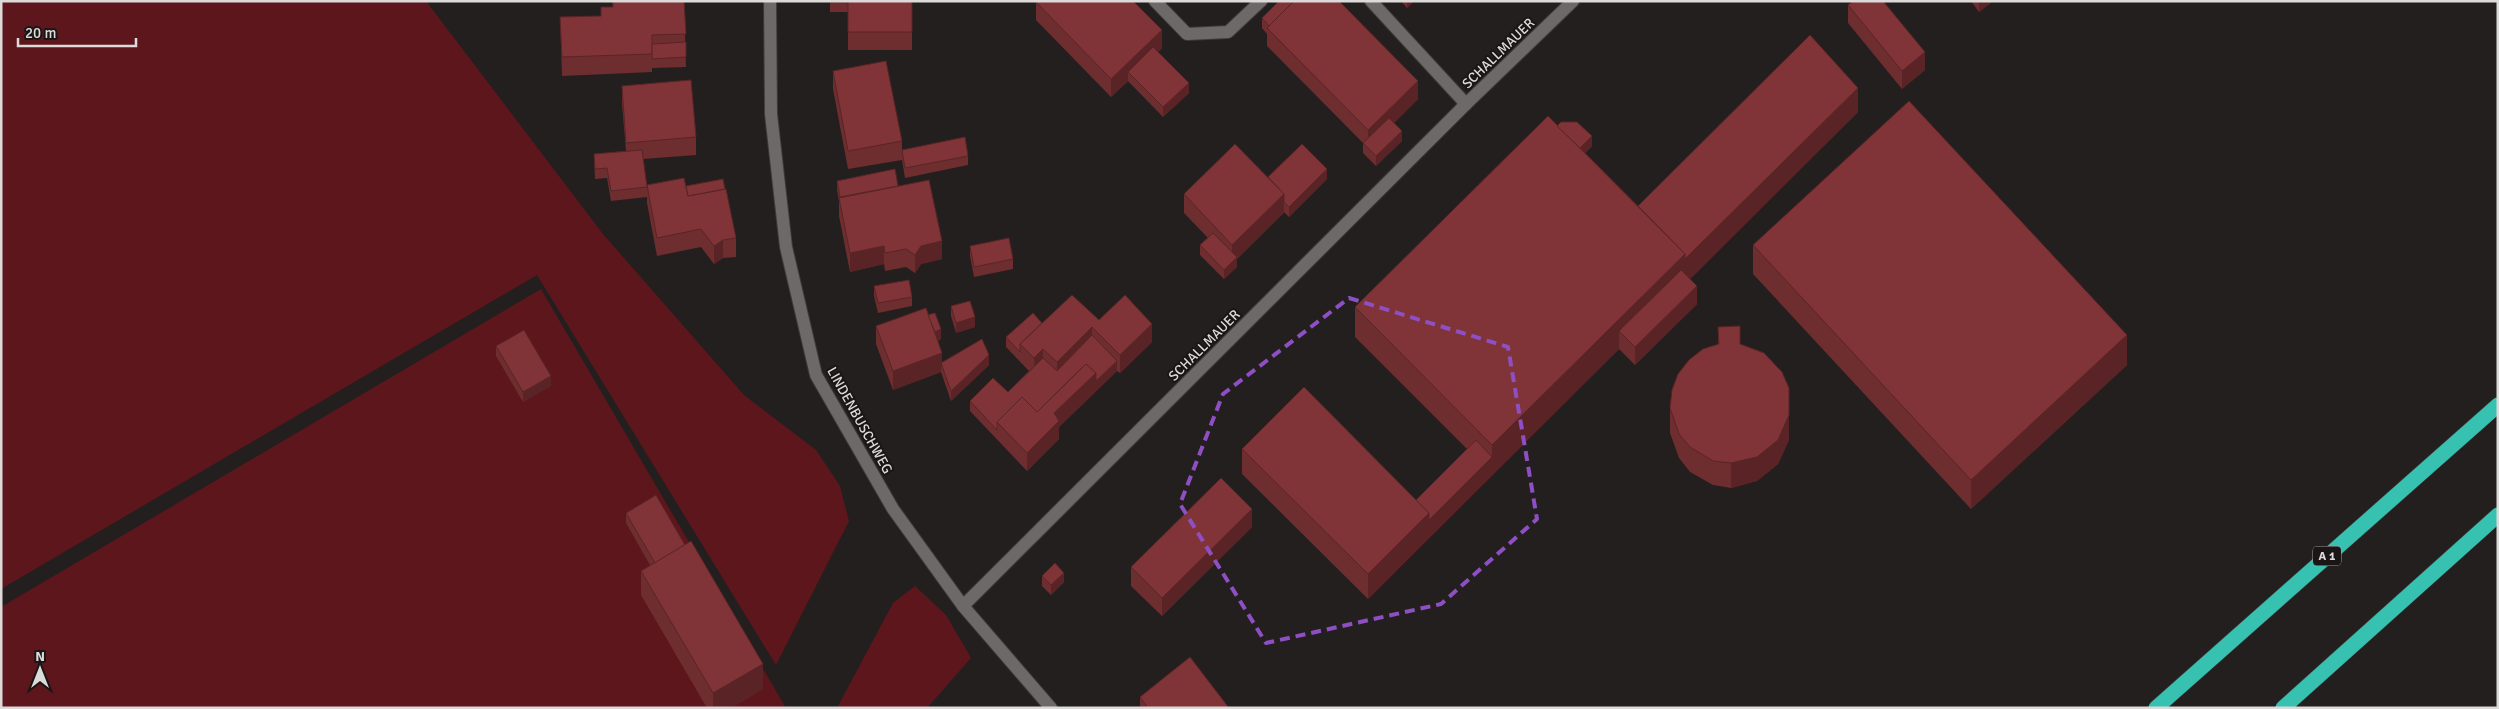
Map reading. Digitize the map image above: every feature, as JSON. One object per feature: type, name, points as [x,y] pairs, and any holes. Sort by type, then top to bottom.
[{"type":"highway","name":"A 1","points":[[2156,708],[2498,405]]},
{"type":"highway","points":[[2283,708],[2498,515]]},
{"type":"street","name":"LINDENBUSCHWEG","points":[[770,1],[771,114],[786,247],[816,375],[893,509],[963,606],[1051,708]]},
{"type":"street","points":[[1155,1],[1187,34],[1228,32],[1261,1]]},
{"type":"street","name":"SCHALLMAUER","points":[[1371,1],[1466,104]]},
{"type":"street","name":"SCHALLMAUER","points":[[963,606],[1466,104],[1573,1]]},
{"type":"highlighted area","points":[[1349,298],[1508,347],[1537,519],[1441,604],[1266,643],[1180,504],[1223,394]]},
{"type":"shaded area","points":[[1,1],[426,1],[603,234],[744,395],[816,450],[840,486],[849,521],[776,665],[537,275],[1,589]]},
{"type":"shaded area","points":[[541,289],[786,708],[1,708],[1,607]]},
{"type":"shaded area","points":[[915,586],[946,615],[971,658],[927,708],[837,708],[893,603]]},
{"type":"building","points":[[613,1],[684,1],[686,34],[652,35],[652,54],[562,57],[560,17],[601,16],[601,7],[613,7]]},
{"type":"building","points":[[848,1],[848,3],[830,2]]},
{"type":"building","points":[[848,1],[912,1],[912,32],[848,32]]},
{"type":"building","points":[[1036,1],[1133,1],[1162,30],[1111,79]]},
{"type":"building","points":[[1279,1],[1294,1],[1269,26],[1262,18]]},
{"type":"building","points":[[1294,1],[1339,1],[1418,81],[1368,130],[1267,28]]},
{"type":"building","points":[[1853,1],[1883,1],[1925,52],[1902,71],[1848,5]]},
{"type":"building","points":[[1810,35],[1858,88],[1685,259],[1685,254],[1638,206]]},
{"type":"building","points":[[686,42],[686,57],[652,59],[652,44]]},
{"type":"building","points":[[1153,47],[1189,83],[1163,107],[1128,72]]},
{"type":"building","points":[[886,61],[902,141],[848,151],[833,71]]},
{"type":"building","points":[[691,80],[696,137],[626,143],[622,86]]},
{"type":"building","points":[[1909,101],[2127,335],[1971,480],[1753,245]]},
{"type":"building","points":[[1548,116],[1685,254],[1492,445],[1355,307]]},
{"type":"building","points":[[1389,118],[1402,131],[1376,156],[1363,143]]},
{"type":"building","points":[[1561,122],[1577,122],[1592,136],[1580,148],[1557,126]]},
{"type":"building","points":[[965,137],[968,156],[905,168],[902,150]]},
{"type":"building","points":[[1235,144],[1284,194],[1232,245],[1184,194]]},
{"type":"building","points":[[1302,144],[1327,169],[1289,207],[1284,202],[1284,194],[1268,177]]},
{"type":"building","points":[[642,150],[647,187],[611,191],[607,168],[595,169],[594,154]]},
{"type":"building","points":[[895,169],[898,186],[840,197],[837,181]]},
{"type":"building","points":[[684,178],[688,196],[726,189],[736,238],[723,240],[714,246],[701,229],[657,238],[647,185]]},
{"type":"building","points":[[723,179],[725,189],[688,196],[686,186]]},
{"type":"building","points":[[929,180],[942,241],[921,246],[915,255],[906,249],[885,253],[884,246],[850,253],[839,198]]},
{"type":"building","points":[[1213,233],[1237,257],[1224,270],[1200,245]]},
{"type":"building","points":[[1009,238],[1013,259],[974,267],[970,246]]},
{"type":"building","points":[[1681,270],[1697,286],[1635,347],[1619,331]]},
{"type":"building","points":[[909,280],[912,297],[878,303],[874,286]]},
{"type":"building","points":[[1072,295],[1099,320],[1125,295],[1152,324],[1120,355],[1092,327],[1057,362],[1043,349],[1034,358],[1020,344]]},
{"type":"building","points":[[970,301],[975,317],[956,323],[951,306]]},
{"type":"building","points":[[926,308],[942,353],[893,371],[876,326]]},
{"type":"building","points":[[935,313],[941,329],[935,332],[928,315]]},
{"type":"building","points":[[1033,313],[1042,323],[1020,344],[1020,352],[1006,337]]},
{"type":"building","points":[[1740,326],[1740,344],[1764,353],[1782,372],[1789,388],[1789,415],[1778,440],[1757,457],[1731,463],[1713,461],[1690,447],[1679,434],[1670,408],[1672,390],[1678,374],[1689,360],[1703,349],[1719,344],[1718,327]]},
{"type":"building","points":[[524,330],[551,376],[523,392],[496,346]]},
{"type":"building","points":[[1092,335],[1117,361],[1096,381],[1096,373],[1086,364],[1037,412],[1022,397],[997,422],[997,430],[970,401],[993,378],[1008,392],[1043,358],[1057,371]]},
{"type":"building","points":[[982,339],[989,355],[951,391],[941,363]]},
{"type":"building","points":[[1086,364],[1096,373],[1054,413],[1059,421],[1027,453],[997,422],[1022,397],[1037,412]]},
{"type":"building","points":[[1304,387],[1429,513],[1368,574],[1242,449]]},
{"type":"building","points":[[1476,440],[1492,457],[1429,520],[1429,513],[1416,500]]},
{"type":"building","points":[[1221,478],[1252,509],[1162,598],[1131,567]]},
{"type":"building","points":[[656,495],[685,545],[655,563],[626,513]]},
{"type":"building","points":[[691,541],[763,664],[713,693],[641,571]]},
{"type":"building","points":[[1055,563],[1064,573],[1051,585],[1042,576]]},
{"type":"building","points":[[1190,657],[1229,708],[1148,708],[1140,697]]}]
